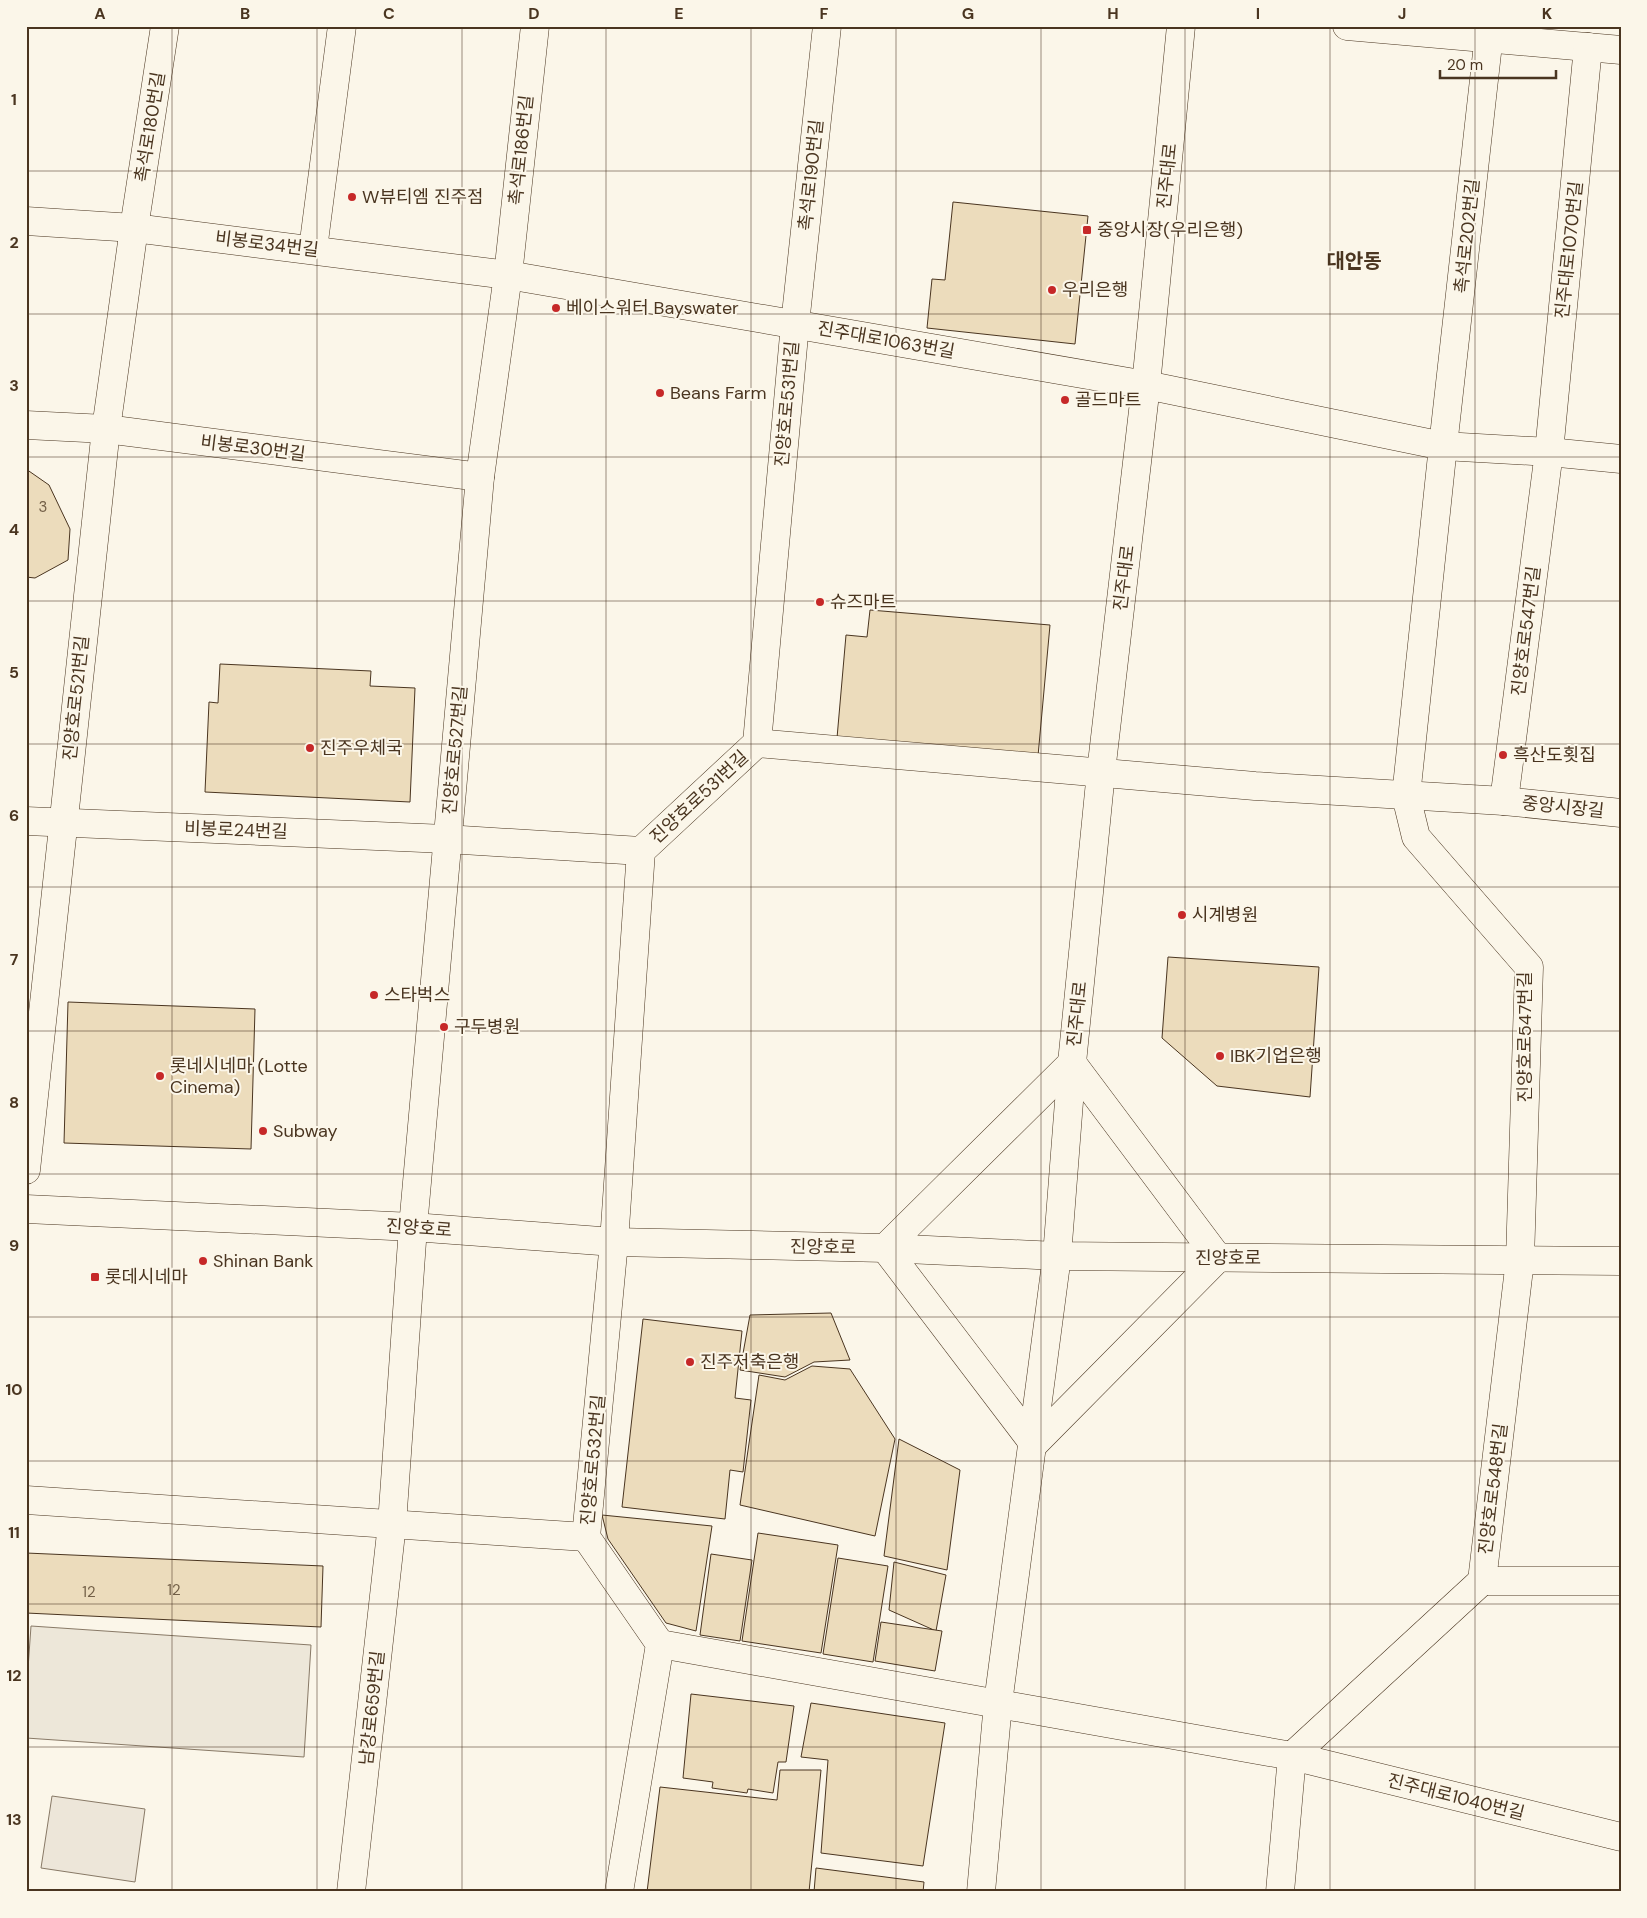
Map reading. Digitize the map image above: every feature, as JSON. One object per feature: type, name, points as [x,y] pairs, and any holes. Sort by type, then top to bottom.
[{"type":"street","name":"촉석로180번길","points":[[134,228],[165,26]]},
{"type":"street","points":[[313,249],[342,26]]},
{"type":"street","name":"촉석로186번길","points":[[508,275],[535,26]]},
{"type":"street","name":"촉석로190번길","points":[[795,324],[827,26]]},
{"type":"street","name":"진주대로","points":[[981,1892],[998,1704],[1034,1444],[1057,1256],[1072,1063],[1101,772],[1146,385],[1181,26]]},
{"type":"street","points":[[1347,26],[1490,32],[1588,47],[1621,50]]},
{"type":"street","name":"촉석로202번길","points":[[1443,446],[1490,32]]},
{"type":"street","name":"진주대로1070번길","points":[[1549,452],[1588,47]]},
{"type":"street","name":"비봉로34번길","points":[[26,221],[134,228],[508,275]]},
{"type":"street","name":"진양호로521번길","points":[[26,1170],[106,428],[134,228]]},
{"type":"street","name":"진주대로1063번길","points":[[508,275],[1146,385]]},
{"type":"street","name":"진양호로527번길","points":[[413,1227],[446,840],[480,477],[508,275]]},
{"type":"street","name":"진양호로531번길","points":[[614,1242],[641,851],[757,743],[795,324]]},
{"type":"street","points":[[1146,385],[1443,446],[1549,452],[1621,459]]},
{"type":"street","name":"비봉로30번길","points":[[26,425],[106,428],[480,477]]},
{"type":"street","name":"진양호로547번길","points":[[1443,446],[1406,796],[1416,837],[1529,967],[1520,1260]]},
{"type":"street","name":"진양호로547번길","points":[[1504,801],[1549,452]]},
{"type":"street","points":[[757,743],[1255,786],[1504,801]]},
{"type":"street","name":"중앙시장길","points":[[1504,801],[1621,813]]},
{"type":"street","name":"비봉로24번길","points":[[26,821],[641,851]]},
{"type":"street","points":[[1072,1063],[1218,1258],[1034,1444],[885,1248],[1072,1063]]},
{"type":"street","name":"진양호로","points":[[26,1209],[413,1227],[614,1242],[885,1248],[1057,1256],[1621,1261]]},
{"type":"street","name":"남강로659번길","points":[[351,1892],[392,1524],[413,1227]]},
{"type":"street","name":"진양호로532번길","points":[[614,1242],[586,1537],[660,1644]]},
{"type":"street","name":"진양호로548번길","points":[[1520,1260],[1482,1581],[1621,1581]]},
{"type":"street","points":[[26,1500],[586,1537]]},
{"type":"street","points":[[1280,1892],[1292,1756],[1482,1581]]},
{"type":"street","points":[[619,1892],[660,1644]]},
{"type":"street","name":"진주대로1040번길","points":[[660,1644],[1292,1756],[1621,1837]]},
{"type":"shaded area","points":[[31,1626],[311,1645],[304,1757],[26,1738],[26,1697]]},
{"type":"shaded area","points":[[52,1796],[145,1809],[135,1882],[41,1868]]},
{"type":"building","points":[[953,202],[1088,216],[1075,344],[927,328],[932,279],[945,280]]},
{"type":"building","points":[[26,469],[49,485],[70,529],[68,560],[35,578],[26,577]]},
{"type":"building","points":[[870,610],[1050,625],[1038,756],[837,738],[846,635],[867,637]]},
{"type":"building","name":"진주우체국","points":[[220,664],[371,671],[370,686],[415,688],[410,802],[205,792],[209,702],[218,703]]},
{"type":"building","points":[[1168,957],[1319,967],[1310,1097],[1217,1086],[1162,1038]]},
{"type":"building","name":"롯네시네마 (Lotte Cinema)","points":[[68,1002],[255,1009],[251,1149],[64,1143]]},
{"type":"building","points":[[831,1313],[850,1360],[814,1362],[785,1377],[740,1370],[750,1315]]},
{"type":"building","points":[[643,1319],[742,1331],[735,1398],[751,1400],[743,1472],[730,1470],[725,1519],[622,1507]]},
{"type":"building","points":[[812,1366],[850,1369],[895,1439],[875,1536],[740,1505],[759,1375],[785,1380]]},
{"type":"building","points":[[899,1439],[960,1470],[947,1570],[884,1556]]},
{"type":"building","points":[[602,1515],[712,1526],[696,1631],[666,1623],[608,1539]]},
{"type":"building","points":[[758,1533],[838,1545],[821,1653],[742,1641]]},
{"type":"building","points":[[26,1553],[323,1566],[321,1627],[26,1613]]},
{"type":"building","points":[[711,1554],[752,1560],[740,1641],[700,1635]]},
{"type":"building","points":[[838,1558],[888,1566],[873,1662],[823,1654]]},
{"type":"building","points":[[894,1562],[946,1575],[936,1631],[889,1610]]},
{"type":"building","points":[[881,1622],[942,1631],[935,1671],[875,1661]]},
{"type":"building","points":[[691,1694],[794,1706],[786,1762],[778,1762],[773,1793],[748,1789],[747,1793],[712,1788],[713,1782],[683,1778]]},
{"type":"building","points":[[811,1703],[945,1723],[923,1866],[821,1853],[828,1760],[801,1757]]},
{"type":"building","points":[[780,1770],[821,1770],[809,1892],[647,1892],[660,1787],[777,1800]]},
{"type":"building","points":[[816,1868],[924,1882],[923,1892],[814,1892]]},
{"type":"place","name":"W뷰티엠 진주점","points":[[352,197]]},
{"type":"place","name":"중앙시장(우리은행)","points":[[1087,230]]},
{"type":"place","name":"우리은행","points":[[1052,290]]},
{"type":"place","name":"베이스워터 Bayswater","points":[[556,308]]},
{"type":"place","name":"Beans Farm","points":[[660,393]]},
{"type":"place","name":"골드마트","points":[[1065,400]]},
{"type":"place","name":"슈즈마트","points":[[820,602]]},
{"type":"place","name":"진주우체국","points":[[310,748]]},
{"type":"place","name":"흑산도횟집","points":[[1503,755]]},
{"type":"place","name":"시계병원","points":[[1182,915]]},
{"type":"place","name":"스타벅스","points":[[374,995]]},
{"type":"place","name":"구두병원","points":[[444,1027]]},
{"type":"place","name":"IBK기업은행","points":[[1220,1056]]},
{"type":"place","name":"롯네시네마 (Lotte Cinema)","points":[[160,1076]]},
{"type":"place","name":"Subway","points":[[263,1131]]},
{"type":"place","name":"Shinan Bank","points":[[203,1261]]},
{"type":"place","name":"롯데시네마","points":[[95,1277]]},
{"type":"place","name":"진주저축은행","points":[[690,1362]]},
{"type":"district","name":"대안동","points":[[1354,261]]}]
